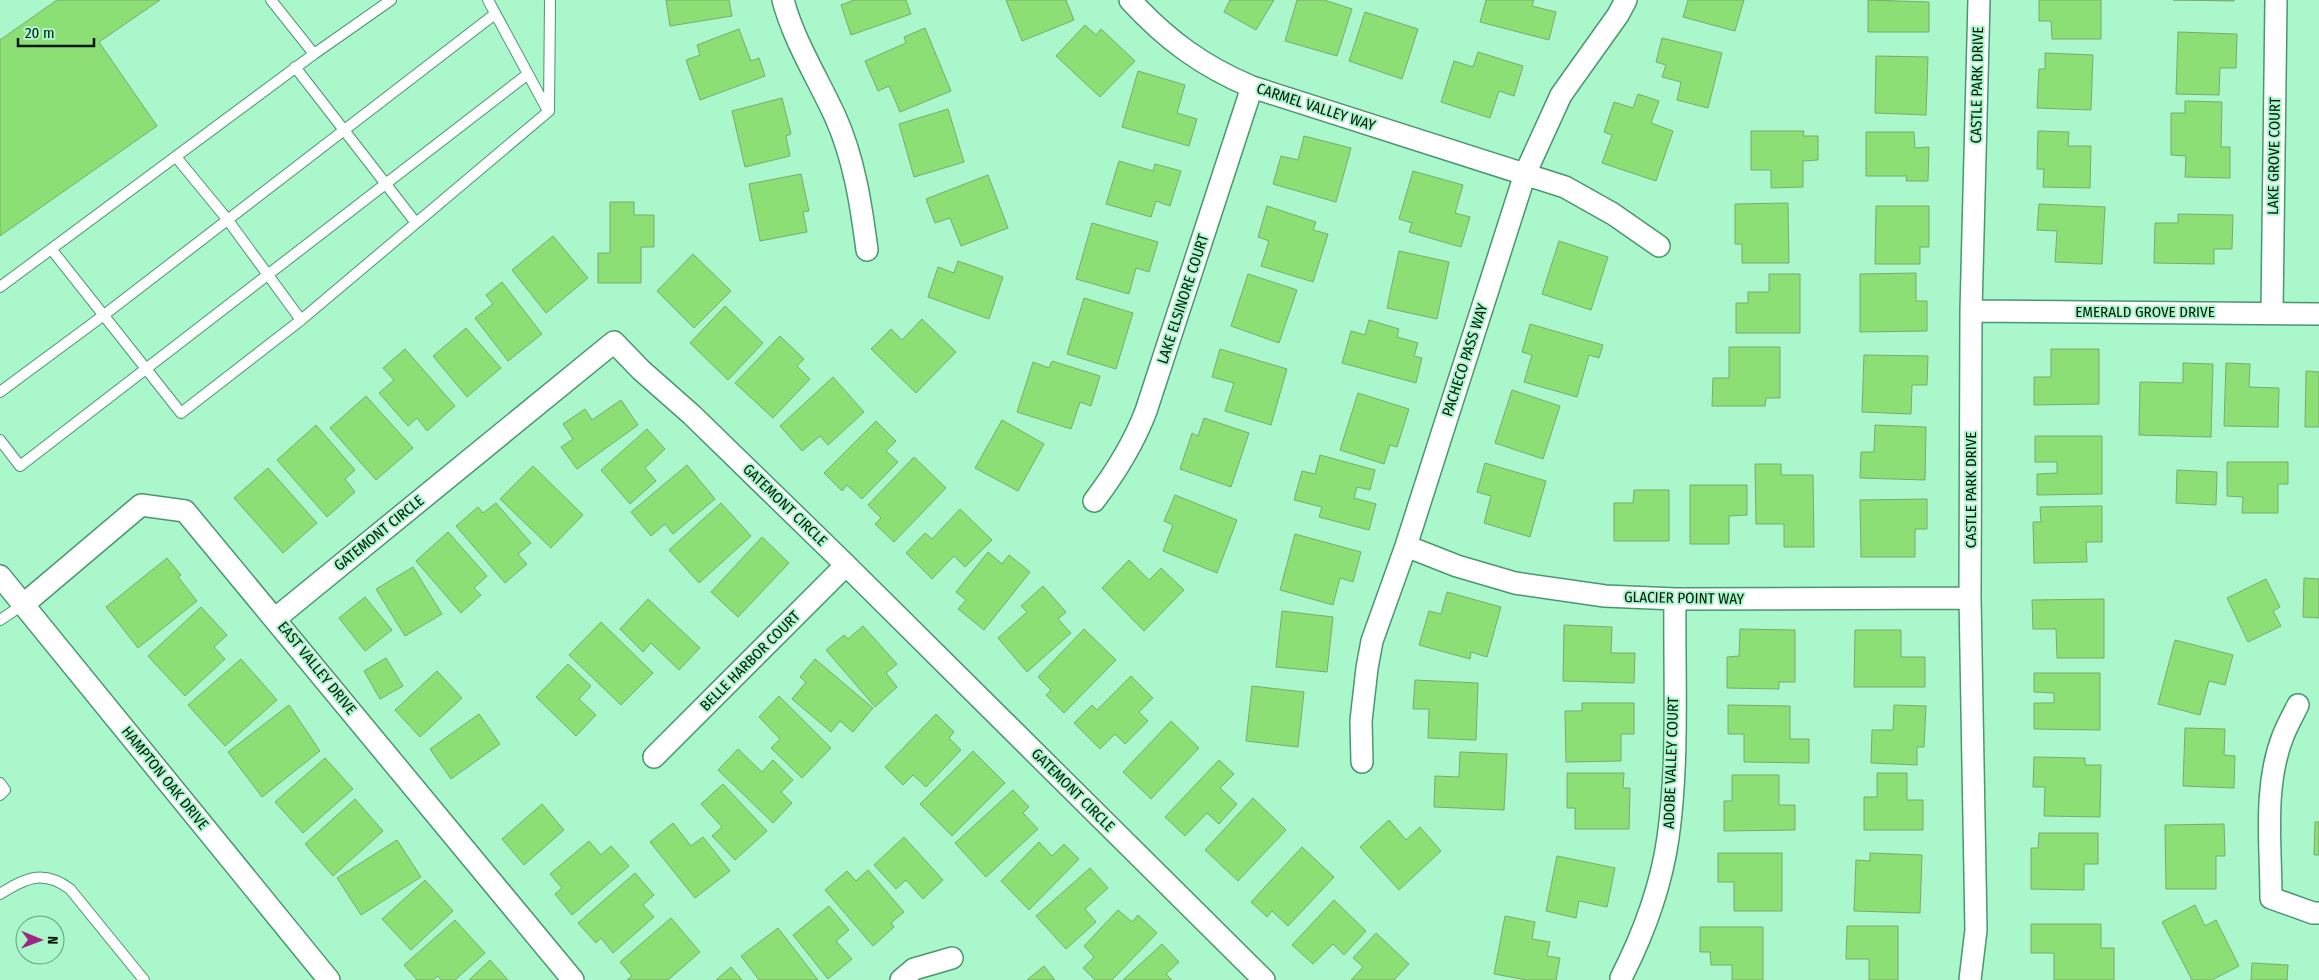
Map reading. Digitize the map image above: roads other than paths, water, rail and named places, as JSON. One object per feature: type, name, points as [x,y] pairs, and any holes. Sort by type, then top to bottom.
[{"type":"street","points":[[783,0],[795,35],[835,116],[846,143],[860,199],[867,250]]},
{"type":"street","name":"CARMEL VALLEY WAY","points":[[1130,0],[1171,41],[1224,75],[1252,87],[1565,187],[1613,214],[1658,246]]},
{"type":"street","name":"PACHECO PASS WAY","points":[[1362,762],[1361,721],[1367,668],[1380,616],[1406,546],[1525,174],[1561,94],[1618,15],[1626,0]]},
{"type":"street","name":"CASTLE PARK DRIVE","points":[[1970,980],[1976,930],[1970,598],[1971,311],[1978,0]]},
{"type":"street","name":"LAKE GROVE COURT","points":[[2272,312],[2276,0]]},
{"type":"street","name":"LAKE ELSINORE COURT","points":[[1094,501],[1122,464],[1136,438],[1252,87]]},
{"type":"street","name":"EMERALD GROVE DRIVE","points":[[1971,311],[2272,312],[2319,314]]},
{"type":"street","name":"GATEMONT CIRCLE","points":[[276,618],[614,342],[846,565],[1264,980]]},
{"type":"street","name":"EAST VALLEY DRIVE","points":[[24,604],[141,505],[185,511],[276,618],[573,980]]},
{"type":"street","name":"GLACIER POINT WAY","points":[[1406,546],[1457,566],[1515,583],[1574,594],[1675,599],[1970,598]]},
{"type":"street","name":"BELLE HARBOR COURT","points":[[654,757],[846,565]]},
{"type":"street","name":"HAMPTON OAK DRIVE","points":[[0,576],[329,980]]},
{"type":"street","name":"ADOBE VALLEY COURT","points":[[1621,978],[1634,954],[1654,899],[1668,838],[1673,773],[1675,599]]},
{"type":"street","points":[[2298,705],[2282,737],[2273,776],[2270,803],[2271,898],[2313,913],[2319,913]]},
{"type":"street","points":[[902,980],[914,969],[952,958]]},
{"type":"lane","points":[[271,0],[314,54]]},
{"type":"lane","points":[[0,287],[314,54],[391,0]]},
{"type":"lane","points":[[488,0],[549,111]]},
{"type":"lane","points":[[52,250],[181,413],[301,320],[549,111],[550,0]]},
{"type":"lane","points":[[0,392],[104,316],[227,219],[495,14]]},
{"type":"lane","points":[[295,68],[416,223]]},
{"type":"lane","points":[[0,440],[20,466],[528,74]]},
{"type":"lane","points":[[176,157],[227,219],[301,320]]},
{"type":"lane","points":[[0,620],[24,604]]},
{"type":"lane","points":[[0,784],[6,790],[0,795]]},
{"type":"lane","points":[[0,894],[19,882],[31,878],[45,877],[60,882],[70,889],[144,980]]}]
